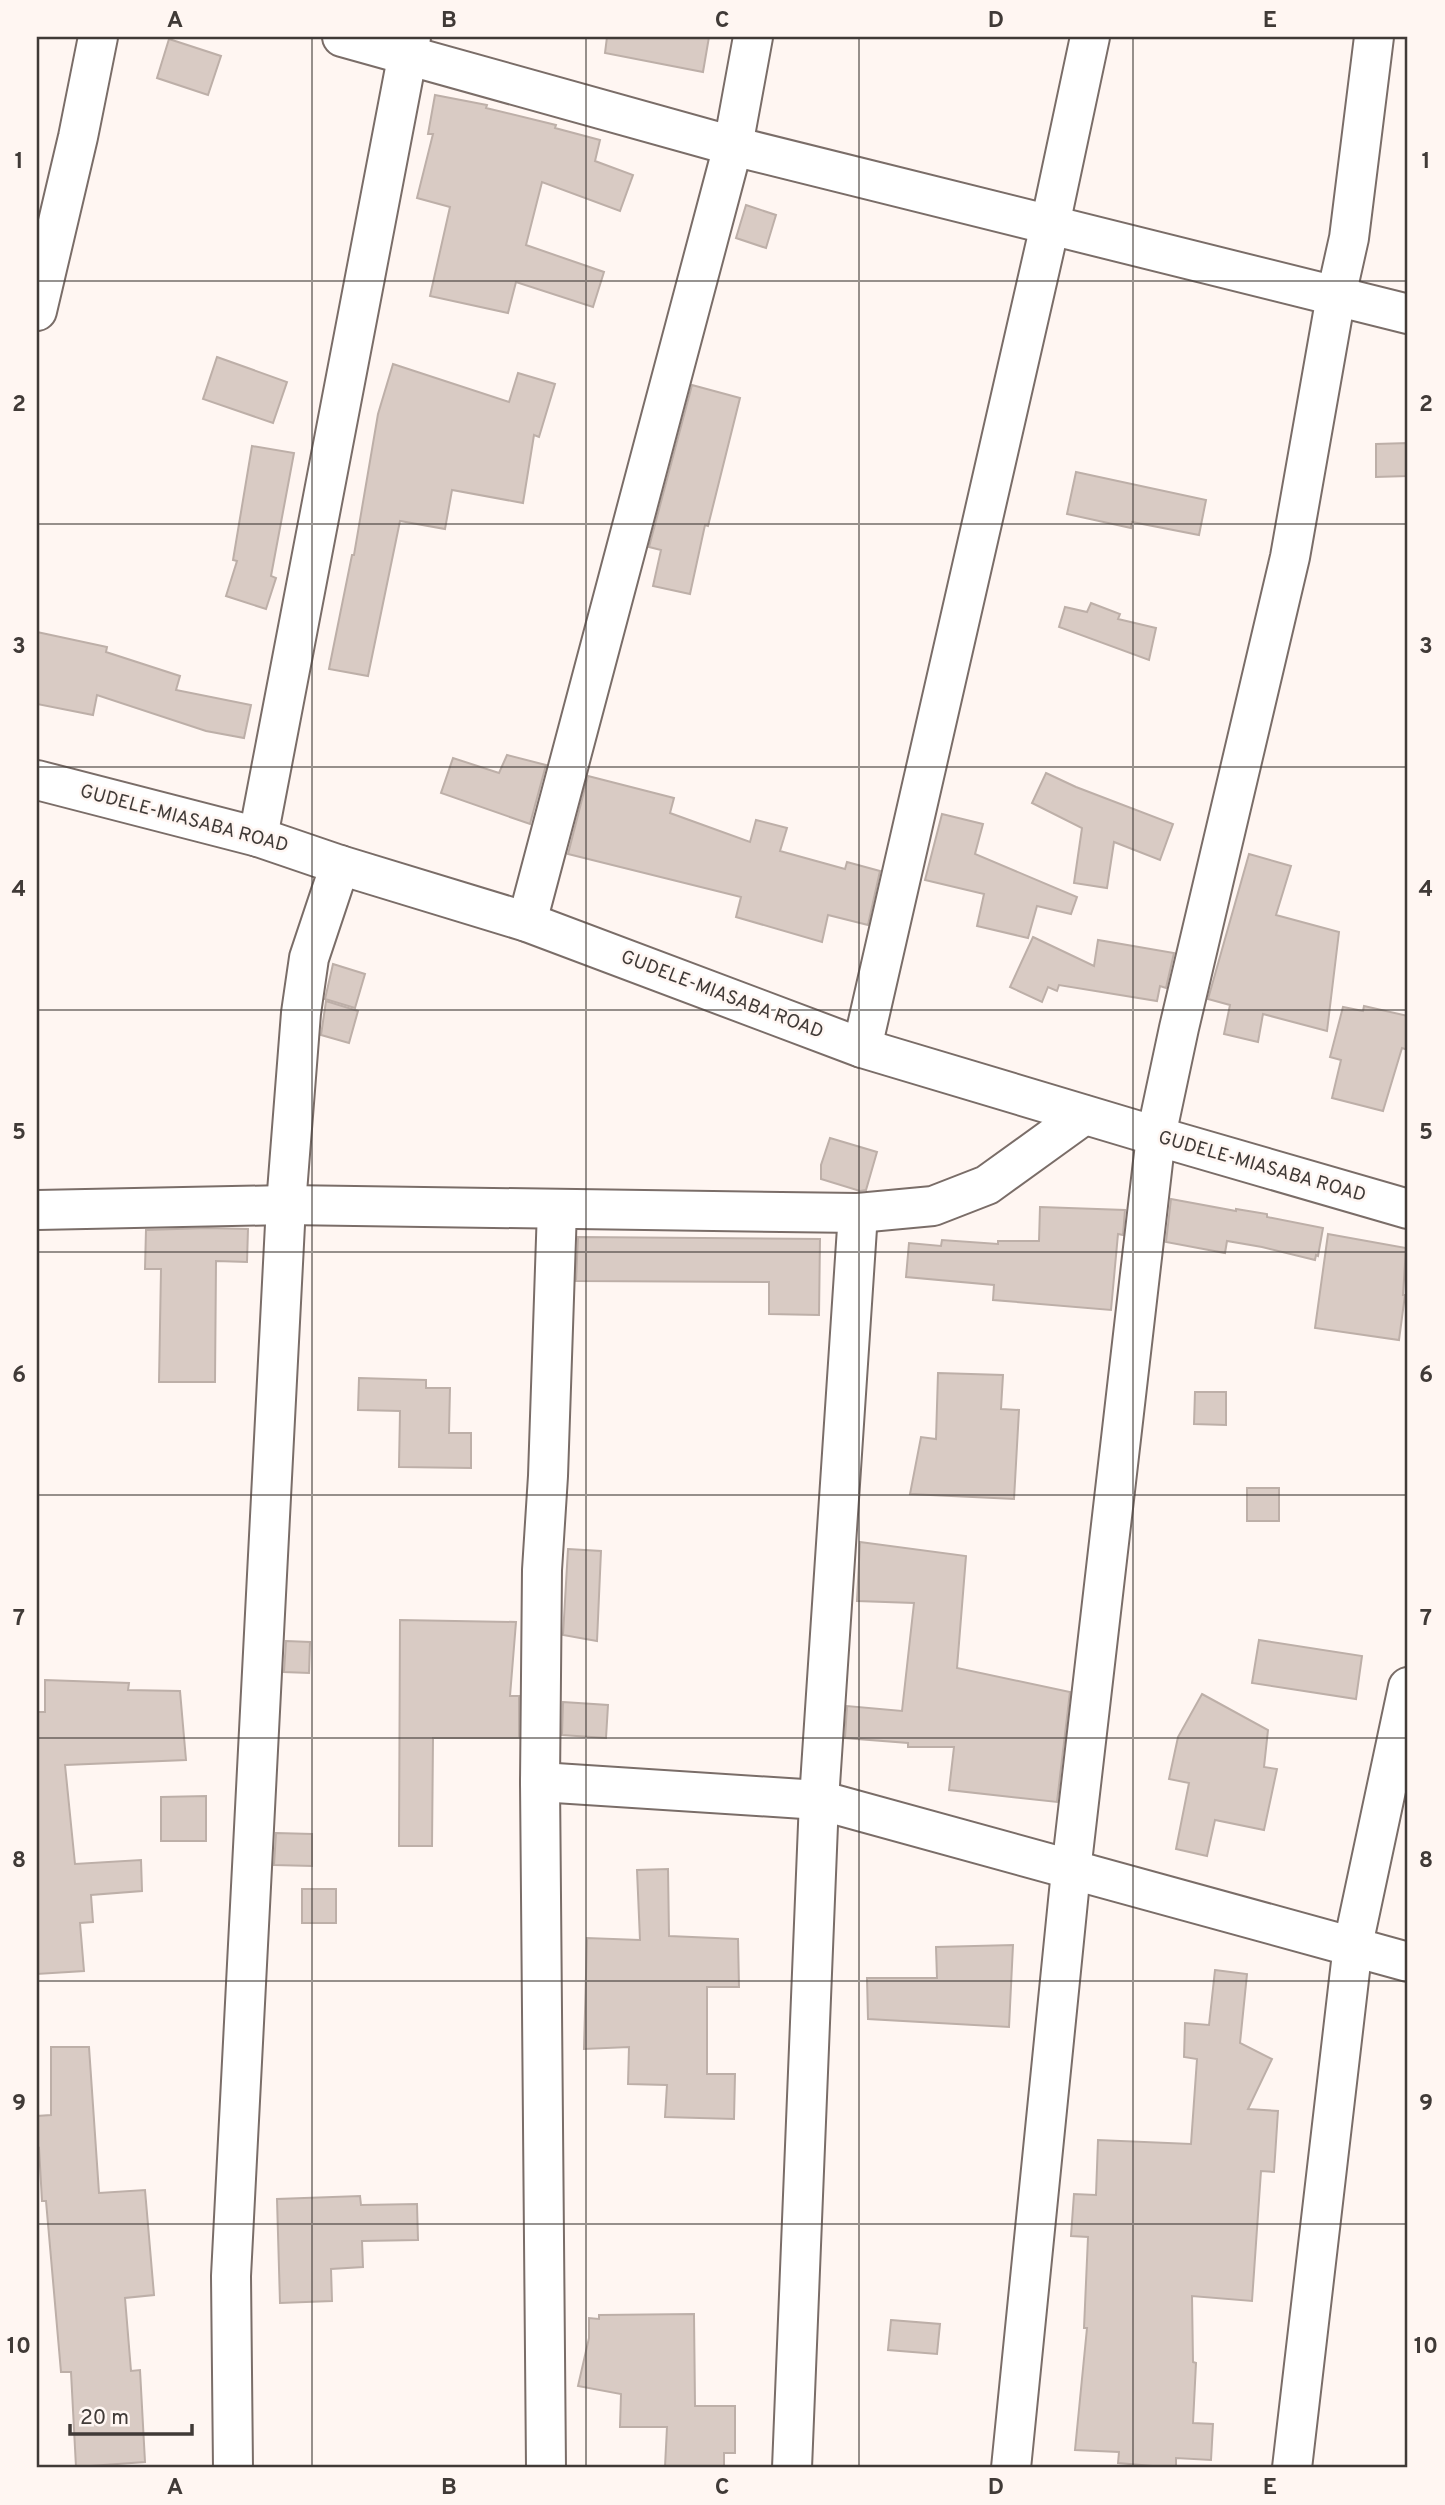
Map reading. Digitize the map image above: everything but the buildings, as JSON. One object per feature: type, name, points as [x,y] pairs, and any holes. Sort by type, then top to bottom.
[{"type":"street","points":[[37,311],[78,137],[98,37]]},
{"type":"street","points":[[342,37],[410,46],[733,146],[1408,314]]},
{"type":"street","points":[[527,922],[733,146],[753,37]]},
{"type":"street","points":[[862,1048],[1050,225],[1090,37]]},
{"type":"street","points":[[1011,2468],[1072,1871],[1156,1136],[1290,556],[1336,296],[1349,238],[1374,37]]},
{"type":"street","points":[[258,836],[410,46]]},
{"type":"street","name":"GUDELE-MIASABA ROAD","points":[[37,780],[258,836],[527,922],[862,1048],[1408,1209]]},
{"type":"street","points":[[233,2468],[231,2276],[286,1205],[301,1013],[309,958],[340,864]]},
{"type":"street","points":[[37,1210],[286,1205],[858,1213],[933,1206],[987,1185],[1084,1115]]},
{"type":"street","points":[[546,2468],[540,1782],[542,1570],[557,1209]]},
{"type":"street","points":[[792,2468],[820,1800],[858,1213]]},
{"type":"street","points":[[1292,2468],[1353,1945],[1408,1686]]},
{"type":"street","points":[[540,1782],[820,1800],[1408,1962]]}]
